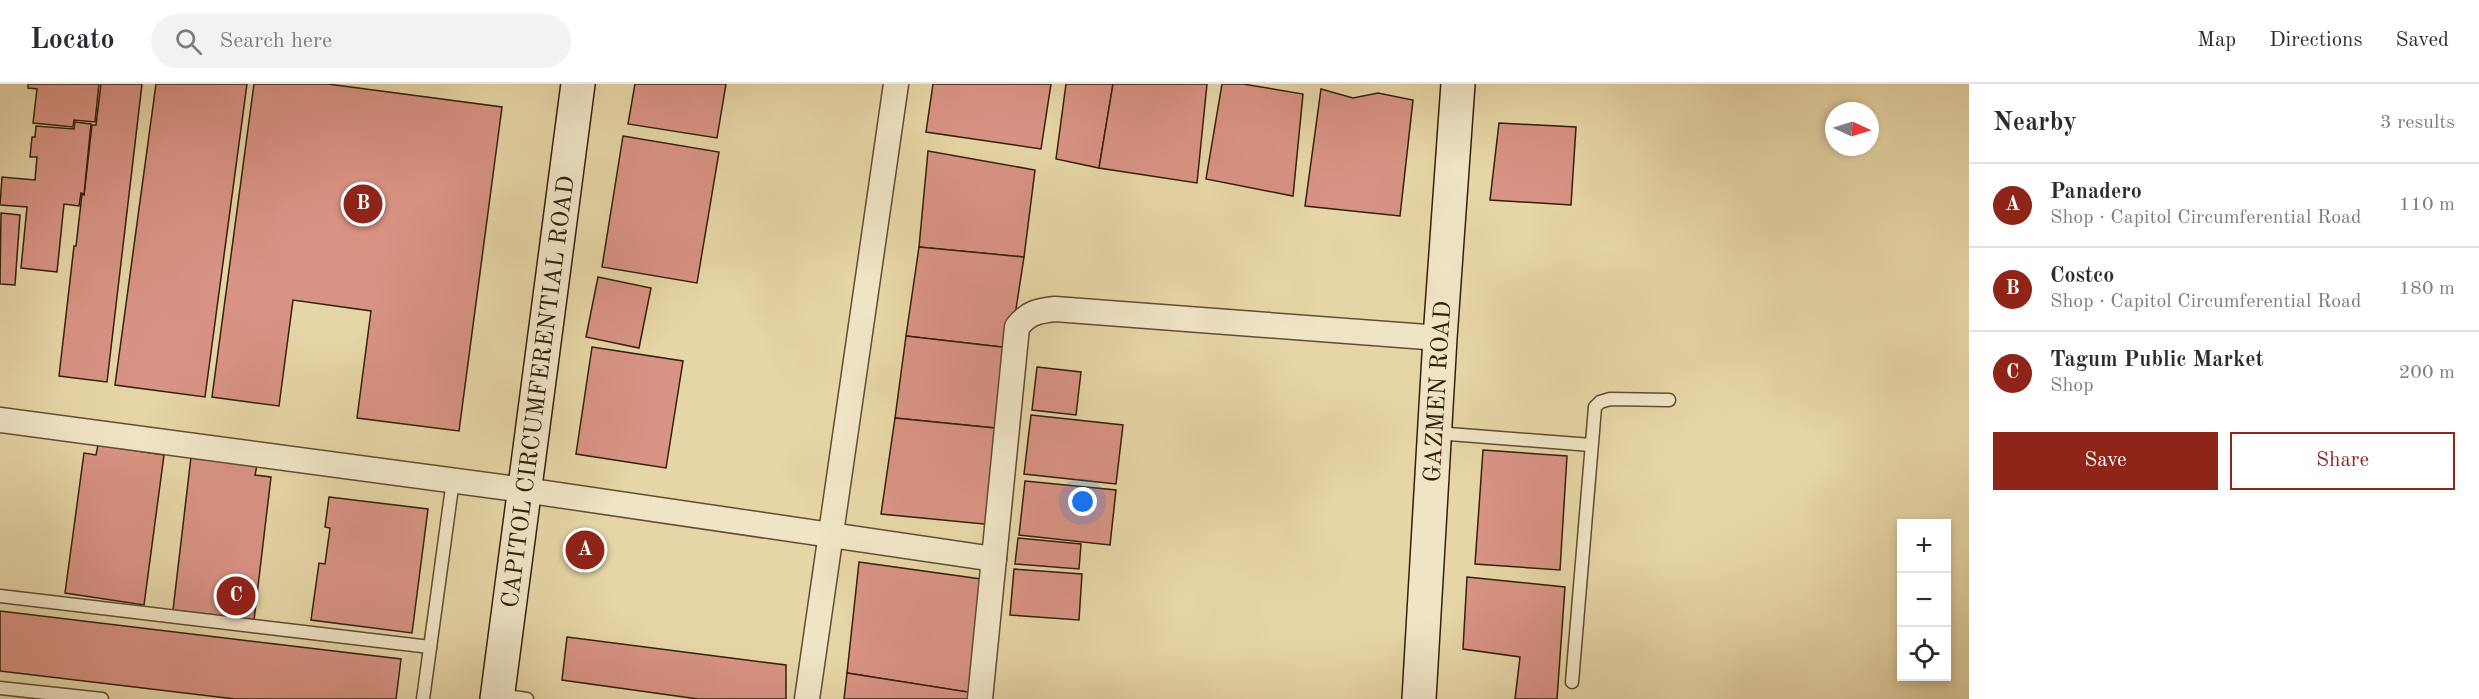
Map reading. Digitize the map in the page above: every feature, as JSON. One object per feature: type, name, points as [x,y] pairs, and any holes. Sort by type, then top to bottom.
[{"type":"street","name":"CAPITOL CIRCUMFERENTIAL ROAD","points":[[507,698],[524,490],[578,84]]},
{"type":"street","points":[[807,699],[896,84]]},
{"type":"street","name":"GAZMEN ROAD","points":[[1419,699],[1440,338],[1458,84]]},
{"type":"street","points":[[980,699],[1017,327],[1026,316],[1038,310],[1054,309],[1440,338]]},
{"type":"street","points":[[0,420],[453,480],[994,559]]},
{"type":"lane","points":[[1572,682],[1595,407],[1600,402],[1610,399],[1669,400]]},
{"type":"lane","points":[[1435,433],[1592,445]]},
{"type":"lane","points":[[423,699],[453,480]]},
{"type":"lane","points":[[0,596],[430,647]]},
{"type":"lane","points":[[0,688],[102,699]]},
{"type":"building","points":[[28,84],[99,84],[95,122],[74,120],[73,127],[33,123],[37,89],[28,88]]},
{"type":"building","points":[[101,84],[142,84],[107,382],[59,376],[74,246],[76,246],[82,194],[84,195],[92,125],[96,125]]},
{"type":"building","points":[[156,84],[247,84],[205,397],[115,385]]},
{"type":"building","points":[[254,84],[328,84],[502,107],[459,431],[357,418],[371,311],[293,300],[279,406],[212,397]]},
{"type":"building","points":[[635,84],[726,84],[717,138],[628,124]]},
{"type":"building","points":[[933,84],[1051,84],[1041,149],[926,132]]},
{"type":"building","points":[[1066,84],[1113,84],[1099,168],[1056,159]]},
{"type":"building","points":[[1113,84],[1207,84],[1197,183],[1099,168]]},
{"type":"building","points":[[1222,84],[1243,84],[1303,94],[1293,196],[1206,179]]},
{"type":"building","points":[[1321,89],[1353,98],[1378,93],[1413,100],[1400,216],[1305,206]]},
{"type":"building","points":[[75,122],[91,124],[84,194],[81,193],[79,206],[64,204],[57,272],[21,268],[27,207],[0,205],[2,177],[35,180],[37,157],[30,157],[32,137],[35,137],[36,126],[74,129]]},
{"type":"building","points":[[1499,123],[1576,127],[1571,205],[1490,200]]},
{"type":"building","points":[[623,136],[719,152],[697,283],[602,267]]},
{"type":"building","points":[[928,151],[1035,170],[1024,257],[919,247]]},
{"type":"building","points":[[1,213],[20,215],[15,285],[0,284]]},
{"type":"building","points":[[919,247],[1024,257],[1010,348],[906,336]]},
{"type":"building","points":[[598,277],[651,288],[639,348],[586,337]]},
{"type":"building","points":[[906,336],[1010,348],[1005,429],[895,418]]},
{"type":"building","points":[[592,347],[683,361],[666,468],[576,454]]},
{"type":"building","points":[[1037,367],[1081,372],[1076,415],[1032,410]]},
{"type":"building","points":[[1031,415],[1123,425],[1116,484],[1024,474]]},
{"type":"building","points":[[895,418],[1005,429],[994,525],[881,514]]},
{"type":"building","points":[[98,445],[164,455],[144,605],[65,593],[84,453],[96,455]]},
{"type":"building","points":[[1483,450],[1567,456],[1560,570],[1475,564]]},
{"type":"building","points":[[191,457],[257,465],[255,475],[271,477],[254,620],[173,610]]},
{"type":"building","points":[[1025,481],[1116,490],[1110,545],[1019,535]]},
{"type":"building","points":[[329,497],[428,509],[412,633],[311,620],[319,563],[325,564],[330,528],[325,527]]},
{"type":"building","points":[[1018,538],[1081,544],[1079,569],[1015,564]]},
{"type":"building","points":[[859,562],[988,580],[974,693],[847,673]]},
{"type":"building","points":[[1014,569],[1082,574],[1079,620],[1010,615]]},
{"type":"building","points":[[1467,577],[1565,587],[1557,699],[1515,699],[1520,657],[1463,649]]},
{"type":"building","points":[[0,611],[401,659],[396,699],[235,699],[0,671]]},
{"type":"building","points":[[567,637],[786,665],[786,699],[698,699],[562,680]]},
{"type":"building","points":[[847,673],[974,693],[973,699],[844,699]]},
{"type":"place","name":"Costco","points":[[363,204]]},
{"type":"place","name":"Panadero","points":[[585,550]]},
{"type":"place","name":"Tagum Public Market","points":[[236,596]]}]
